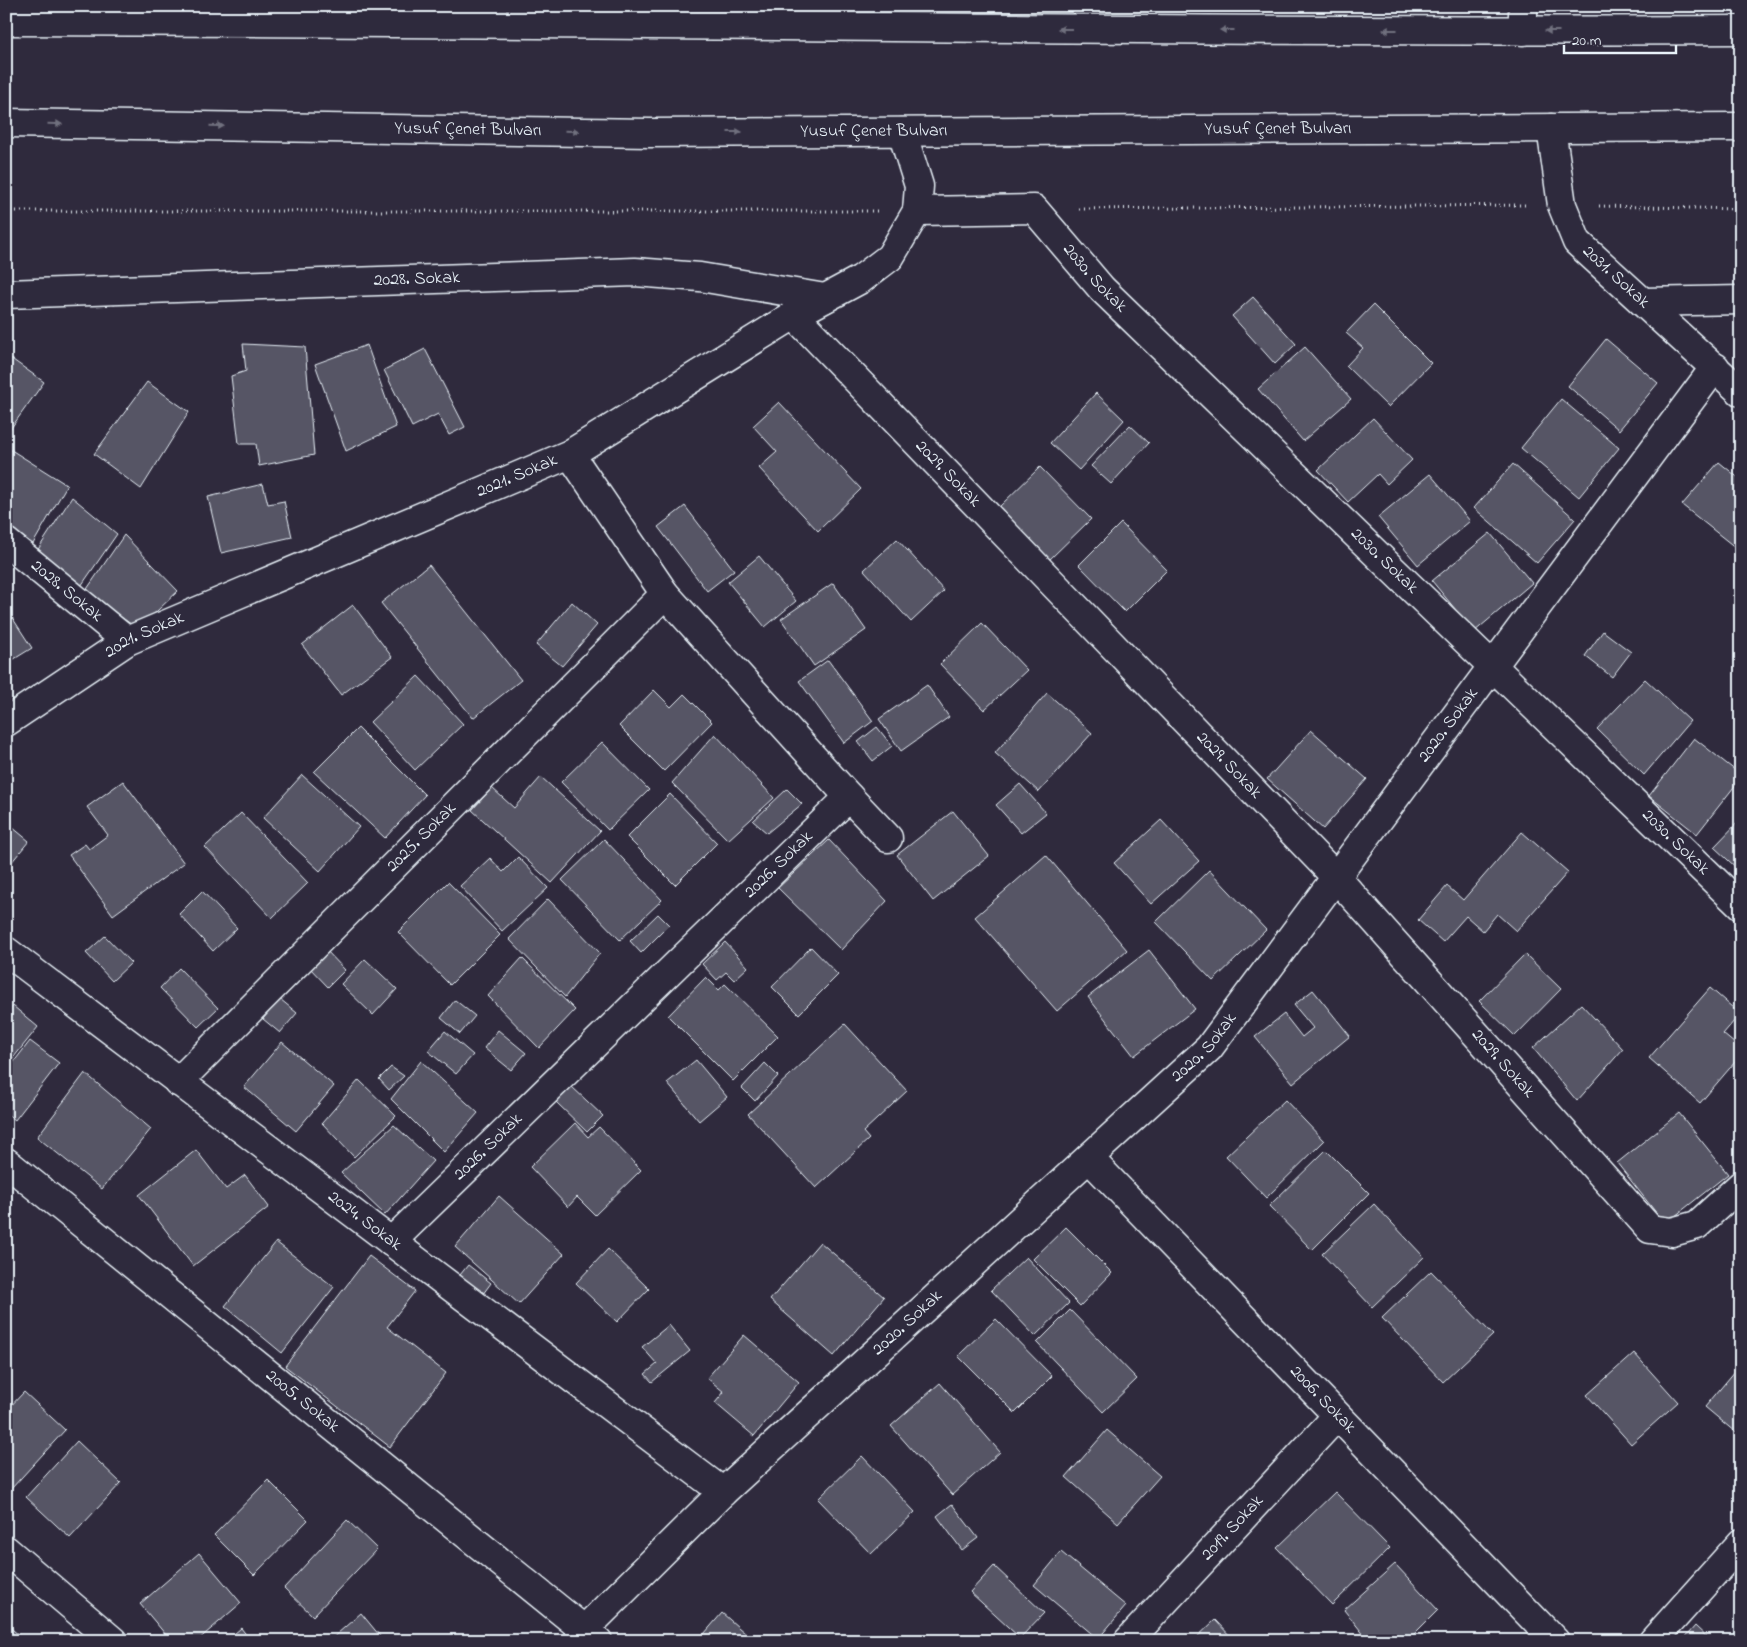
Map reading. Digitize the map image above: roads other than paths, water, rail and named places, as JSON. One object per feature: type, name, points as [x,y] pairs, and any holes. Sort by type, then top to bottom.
[{"type":"main road","points":[[6,21],[66,14],[1523,19],[1741,30]]},
{"type":"main road","name":"Yusuf Çenet Bulvarı","points":[[6,123],[650,132],[1741,127]]},
{"type":"main road","name":"2031. Sokak","points":[[1551,128],[1562,205],[1577,242],[1741,392]]},
{"type":"main road","name":"2021. Sokak","points":[[6,722],[127,641],[570,454],[794,315],[861,279],[890,257],[917,210],[919,186],[902,132]]},
{"type":"main road","name":"2030. Sokak","points":[[917,210],[1034,209],[1102,289],[1741,906]]},
{"type":"main road","name":"2028. Sokak","points":[[6,294],[635,272],[700,277],[825,298]]},
{"type":"main road","points":[[1644,302],[1741,300]]},
{"type":"main road","name":"2029. Sokak","points":[[794,315],[1336,876],[1650,1228],[1672,1232],[1697,1225],[1741,1185]]},
{"type":"main road","name":"2020. Sokak","points":[[591,1635],[723,1492],[1209,1048],[1715,367]]},
{"type":"main road","points":[[570,454],[665,594],[888,838]]},
{"type":"main road","name":"2028. Sokak","points":[[6,542],[127,641]]},
{"type":"main road","name":"2025. Sokak","points":[[178,1082],[665,594]]},
{"type":"main road","name":"2026. Sokak","points":[[391,1242],[849,797]]},
{"type":"main road","name":"2024. Sokak","points":[[6,951],[723,1492]]},
{"type":"main road","name":"2006. Sokak","points":[[1089,1158],[1556,1641]]},
{"type":"main road","name":"2005. Sokak","points":[[6,1162],[591,1635]]},
{"type":"main road","name":"2019. Sokak","points":[[1128,1641],[1337,1416]]},
{"type":"main road","points":[[1653,1641],[1741,1543]]},
{"type":"main road","points":[[6,1550],[113,1641]]}]
